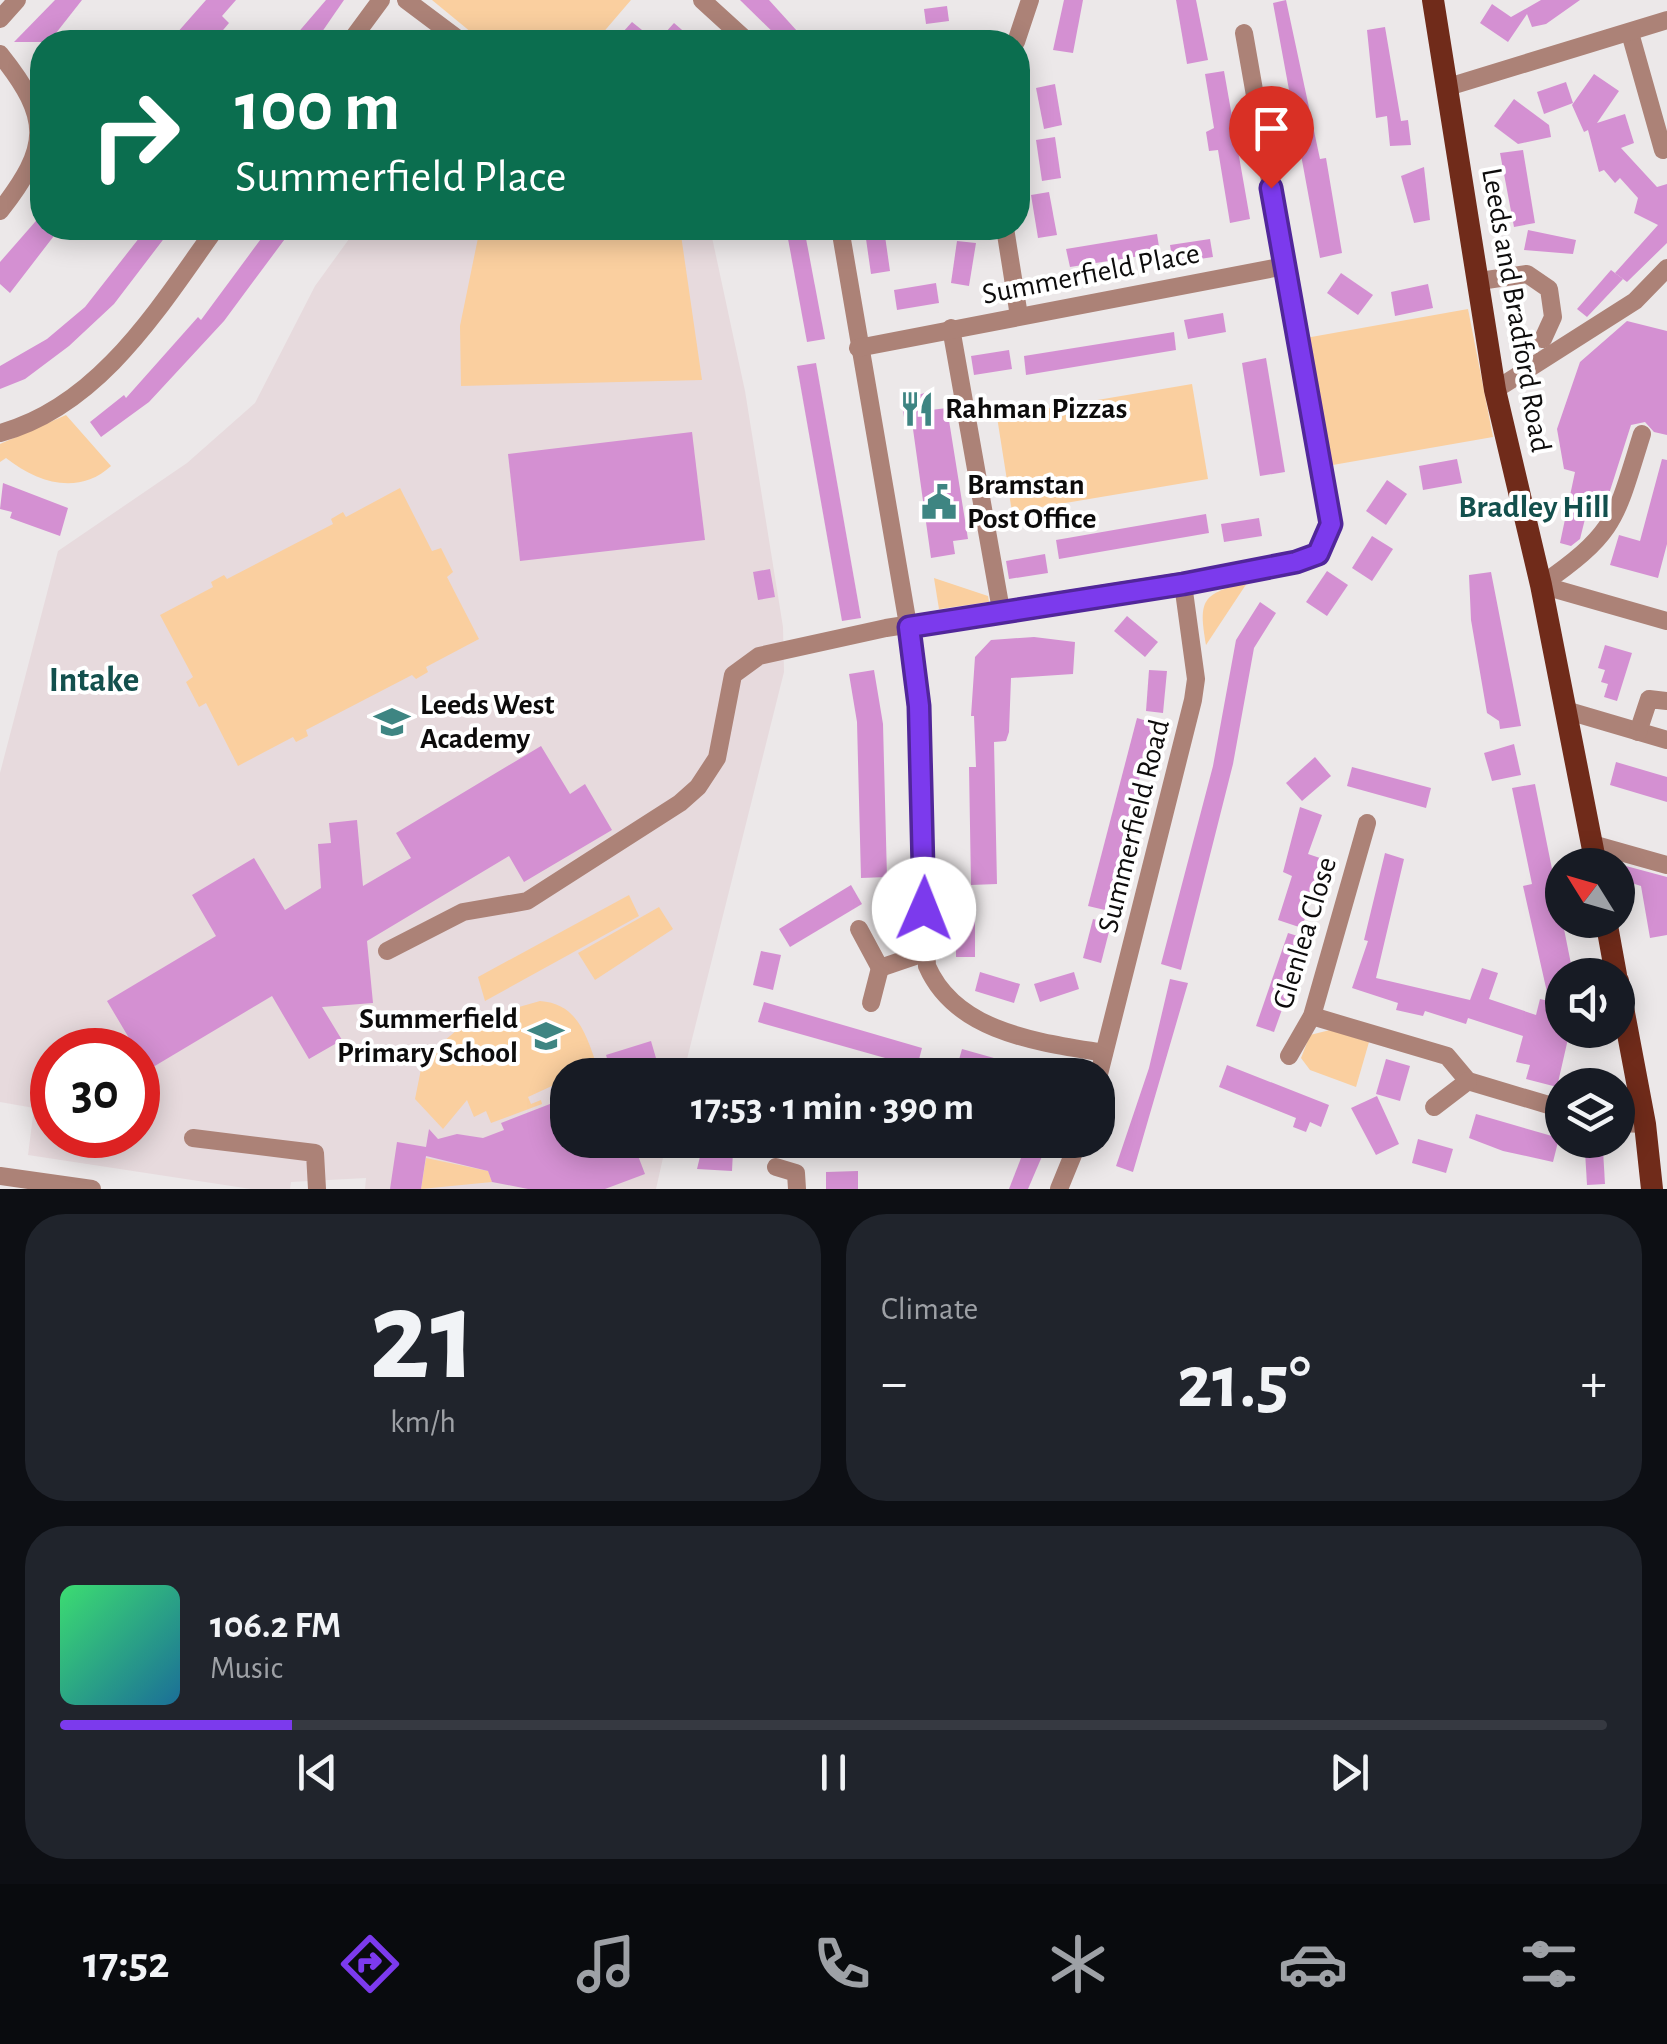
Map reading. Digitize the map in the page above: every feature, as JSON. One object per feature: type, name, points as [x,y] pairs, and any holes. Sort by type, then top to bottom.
[{"type":"main road","name":"Leeds and Bradford Road","points":[[1432,0],[1495,390],[1541,585],[1593,848]]},
{"type":"main road","points":[[1630,1048],[1652,1189]]},
{"type":"street","points":[[0,20],[17,0]]},
{"type":"street","points":[[359,30],[380,0]]},
{"type":"street","points":[[406,0],[446,30]]},
{"type":"street","points":[[702,0],[735,30]]},
{"type":"street","points":[[1020,30],[1030,0]]},
{"type":"street","points":[[1448,87],[1667,20]]},
{"type":"street","points":[[387,951],[462,912],[527,900],[680,803],[698,787],[717,758],[727,722],[728,689],[733,675],[744,664],[778,652],[1001,610],[1183,584],[1296,562],[1318,554],[1331,524],[1244,33]]},
{"type":"street","points":[[1630,34],[1662,150]]},
{"type":"street","points":[[0,54],[30,97]]},
{"type":"street","points":[[0,211],[30,171]]},
{"type":"street","points":[[0,433],[16,429],[88,385],[126,353],[207,240]]},
{"type":"street","points":[[842,240],[909,627],[920,726],[924,953],[935,984],[964,1015],[1042,1041],[1104,1053]]},
{"type":"street","points":[[1007,240],[1019,316]]},
{"type":"street","name":"Summerfield Place","points":[[858,348],[1285,266]]},
{"type":"street","points":[[1495,390],[1634,301],[1667,268]]},
{"type":"street","points":[[1480,281],[1527,274],[1549,289],[1552,317],[1543,339]]},
{"type":"street","points":[[951,328],[1001,610]]},
{"type":"street","points":[[1541,585],[1586,553],[1614,521],[1642,434]]},
{"type":"street","name":"Summerfield Road","points":[[1103,1058],[1193,700],[1196,679],[1183,584]]},
{"type":"street","points":[[1541,585],[1667,622]]},
{"type":"street","points":[[1638,732],[1649,699],[1667,701]]},
{"type":"street","points":[[1565,710],[1667,740]]},
{"type":"street","name":"Glenlea Close","points":[[1289,1056],[1312,1016],[1367,823]]},
{"type":"street","points":[[1635,860],[1667,865]]},
{"type":"street","points":[[859,929],[880,968],[870,1003]]},
{"type":"street","points":[[880,968],[924,953]]},
{"type":"street","points":[[1312,1016],[1448,1056],[1468,1082],[1545,1104]]},
{"type":"street","points":[[1434,1108],[1468,1082]]},
{"type":"street","points":[[1635,1124],[1645,1124]]},
{"type":"street","points":[[193,1138],[314,1154],[316,1189]]},
{"type":"street","points":[[1059,1189],[1072,1158]]},
{"type":"street","points":[[776,1167],[796,1174],[797,1189]]},
{"type":"street","points":[[0,1176],[92,1189]]},
{"type":"shaded area","points":[[432,0],[631,0],[605,30],[468,30]]},
{"type":"shaded area","name":"Leeds West Academy","points":[[348,240],[713,240],[745,391],[783,627],[784,672],[687,1058],[550,1058],[550,1158],[663,1158],[656,1189],[365,1189],[366,1178],[291,1182],[290,1189],[251,1189],[48,1158],[160,1158],[160,1028],[30,1028],[30,1107],[0,1102],[0,773],[58,551],[187,463],[255,403],[315,286]]},
{"type":"shaded area","points":[[478,240],[682,240],[702,380],[461,386],[460,326]]},
{"type":"shaded area","points":[[1468,309],[1493,437],[1327,466],[1300,339]]},
{"type":"shaded area","points":[[1192,384],[1208,479],[1012,512],[997,417]]},
{"type":"shaded area","points":[[66,415],[111,466],[85,481],[58,483],[31,474],[6,458],[0,462],[0,444]]},
{"type":"shaded area","points":[[400,488],[432,551],[441,548],[453,572],[447,577],[479,639],[426,667],[428,672],[416,679],[412,675],[306,730],[308,736],[296,742],[293,737],[238,766],[206,703],[199,707],[186,682],[193,677],[160,615],[213,587],[211,582],[224,575],[227,579],[333,524],[331,519],[343,512],[346,517]]},
{"type":"shaded area","points":[[934,578],[988,596],[989,602],[939,609]]},
{"type":"shaded area","points":[[1247,583],[1206,645],[1203,618],[1207,601],[1220,591]]},
{"type":"shaded area","points":[[629,895],[639,916],[485,1001],[478,977]]},
{"type":"shaded area","points":[[659,907],[673,929],[595,980],[578,953]]},
{"type":"shaded area","points":[[540,1001],[564,1008],[579,1024],[594,1058],[550,1058],[550,1087],[528,1097],[531,1104],[541,1100],[542,1104],[491,1123],[486,1111],[474,1117],[467,1100],[443,1129],[415,1099],[423,1059],[464,1024],[500,1027],[519,1007]]},
{"type":"shaded area","points":[[1330,1030],[1369,1042],[1356,1087],[1310,1070],[1301,1058],[1310,1035]]},
{"type":"shaded area","points":[[426,1158],[488,1171],[492,1182],[421,1189]]},
{"type":"building","points":[[55,0],[82,0],[58,30],[30,30],[30,42],[14,42]]},
{"type":"building","points":[[206,0],[236,0],[222,16],[229,23],[223,30],[180,30]]},
{"type":"building","points":[[326,0],[344,0],[323,30],[300,30]]},
{"type":"building","points":[[740,0],[769,0],[796,30],[771,30]]},
{"type":"building","points":[[1064,0],[1083,0],[1073,53],[1053,50]]},
{"type":"building","points":[[1176,0],[1196,0],[1208,60],[1187,64]]},
{"type":"building","points":[[1286,0],[1320,159],[1326,158],[1342,253],[1320,258],[1273,3]]},
{"type":"building","points":[[1541,0],[1580,0],[1546,24],[1532,27],[1527,14],[1508,42],[1480,23],[1492,4],[1511,17]]},
{"type":"building","points":[[947,6],[949,21],[926,24],[924,9]]},
{"type":"building","points":[[632,22],[642,30],[625,30]]},
{"type":"building","points":[[1385,27],[1401,121],[1408,120],[1411,145],[1390,146],[1387,116],[1376,118],[1367,30]]},
{"type":"building","points":[[1224,71],[1250,219],[1230,223],[1218,150],[1209,151],[1206,132],[1214,128],[1205,74]]},
{"type":"building","points":[[1594,74],[1619,91],[1597,123],[1625,114],[1634,143],[1621,148],[1657,187],[1667,184],[1667,243],[1627,282],[1615,273],[1658,225],[1634,213],[1638,198],[1620,178],[1615,183],[1604,170],[1599,172],[1588,130],[1584,132],[1572,105]]},
{"type":"building","points":[[1566,82],[1573,103],[1544,114],[1537,92]]},
{"type":"building","points":[[1055,84],[1062,125],[1044,129],[1036,88]]},
{"type":"building","points":[[1514,99],[1549,125],[1551,137],[1518,144],[1494,126]]},
{"type":"building","points":[[1055,137],[1061,178],[1042,181],[1036,140]]},
{"type":"building","points":[[1523,150],[1535,223],[1514,227],[1500,153]]},
{"type":"building","points":[[1424,167],[1430,220],[1414,223],[1401,176]]},
{"type":"building","points":[[1049,192],[1057,235],[1038,238],[1031,195]]},
{"type":"building","points":[[30,228],[30,240],[51,240],[10,293],[0,284],[0,262]]},
{"type":"building","points":[[1528,230],[1576,240],[1573,254],[1524,250]]},
{"type":"building","points":[[1157,234],[1160,253],[1070,267],[1066,249]]},
{"type":"building","points":[[1210,239],[1213,257],[1173,263],[1170,245]]},
{"type":"building","points":[[138,240],[163,240],[114,304],[69,346],[25,379],[0,389],[0,366],[47,339],[85,307]]},
{"type":"building","points":[[260,240],[284,240],[224,321],[149,402],[101,437],[90,422],[124,395],[126,398],[198,317],[201,320]]},
{"type":"building","points":[[788,240],[806,240],[825,339],[807,342]]},
{"type":"building","points":[[866,240],[886,240],[890,271],[871,274]]},
{"type":"building","points":[[957,241],[976,243],[969,286],[951,283]]},
{"type":"building","points":[[1611,270],[1623,279],[1587,317],[1577,309]]},
{"type":"building","points":[[1341,273],[1373,295],[1358,315],[1327,293]]},
{"type":"building","points":[[936,283],[939,303],[897,310],[894,290]]},
{"type":"building","points":[[1428,284],[1433,308],[1395,316],[1391,292]]},
{"type":"building","points":[[1223,313],[1226,332],[1188,339],[1184,320]]},
{"type":"building","points":[[1627,321],[1667,331],[1667,435],[1654,432],[1645,422],[1631,425],[1600,514],[1587,511],[1580,539],[1571,546],[1560,543],[1575,472],[1564,469],[1557,429],[1580,362]]},
{"type":"building","points":[[1174,332],[1176,350],[1026,375],[1024,356]]},
{"type":"building","points":[[1009,350],[1012,369],[974,375],[971,356]]},
{"type":"building","points":[[1266,358],[1285,472],[1260,476],[1242,363]]},
{"type":"building","points":[[816,363],[861,618],[842,621],[797,366]]},
{"type":"building","points":[[928,392],[931,410],[947,408],[968,539],[953,541],[955,554],[931,558],[912,422],[905,423],[901,400]]},
{"type":"building","points":[[692,432],[705,540],[520,561],[508,454]]},
{"type":"building","points":[[1457,459],[1462,483],[1423,490],[1419,466]]},
{"type":"building","points":[[1662,459],[1667,460],[1667,544],[1658,578],[1610,565],[1619,535],[1640,541]]},
{"type":"building","points":[[1387,480],[1407,494],[1386,525],[1366,511]]},
{"type":"building","points":[[3,483],[68,508],[60,536],[10,518],[12,512],[0,509]]},
{"type":"building","points":[[1206,514],[1209,533],[1059,559],[1056,540]]},
{"type":"building","points":[[1259,518],[1262,536],[1224,542],[1221,524]]},
{"type":"building","points":[[1372,536],[1393,549],[1372,581],[1352,568]]},
{"type":"building","points":[[1045,554],[1048,573],[1009,579],[1006,561]]},
{"type":"building","points":[[770,569],[775,597],[758,600],[753,572]]},
{"type":"building","points":[[1327,571],[1348,585],[1327,616],[1306,602]]},
{"type":"building","points":[[1491,572],[1521,726],[1500,729],[1499,721],[1487,713],[1471,620],[1469,575]]},
{"type":"building","points":[[1260,602],[1276,613],[1254,648],[1233,764],[1181,970],[1161,964],[1213,766],[1236,640]]},
{"type":"building","points":[[1127,616],[1158,642],[1145,657],[1114,631]]},
{"type":"building","points":[[1034,637],[1075,642],[1073,674],[1011,678],[1009,732],[1006,741],[994,742],[997,884],[971,885],[969,767],[976,767],[971,716],[975,657],[991,640]]},
{"type":"building","points":[[1605,645],[1632,653],[1617,701],[1604,697],[1608,684],[1601,682],[1605,670],[1598,668]]},
{"type":"building","points":[[874,670],[883,724],[887,877],[861,878],[857,722],[849,674]]},
{"type":"building","points":[[1149,670],[1167,671],[1163,713],[1146,711]]},
{"type":"building","points":[[1137,718],[1154,723],[1105,910],[1088,906]]},
{"type":"building","points":[[1514,744],[1521,775],[1492,781],[1484,753]]},
{"type":"building","points":[[541,746],[570,794],[585,784],[612,830],[524,882],[509,856],[367,941],[373,1003],[322,1007],[342,1040],[309,1059],[272,996],[160,1063],[160,1028],[123,1028],[107,1001],[216,936],[192,895],[254,858],[285,910],[321,888],[318,844],[331,843],[329,823],[357,820],[363,886],[411,858],[396,833]]},
{"type":"building","points":[[1315,757],[1331,776],[1302,801],[1286,783]]},
{"type":"building","points":[[1616,762],[1667,777],[1667,802],[1610,785]]},
{"type":"building","points":[[1352,767],[1431,788],[1426,808],[1347,786]]},
{"type":"building","points":[[1535,784],[1548,848],[1545,938],[1566,938],[1570,958],[1545,958],[1545,983],[1523,886],[1532,884],[1512,788]]},
{"type":"building","points":[[1300,807],[1322,815],[1308,854],[1323,859],[1302,928],[1278,920],[1292,876],[1283,872]]},
{"type":"building","points":[[1385,853],[1404,859],[1376,978],[1470,1000],[1482,968],[1498,973],[1489,999],[1536,1015],[1540,999],[1545,1000],[1545,1048],[1566,1048],[1561,1068],[1545,1068],[1545,1084],[1526,1079],[1530,1065],[1516,1062],[1523,1036],[1468,1018],[1466,1024],[1425,1011],[1423,1016],[1396,1010],[1398,1003],[1352,988],[1368,941],[1364,940]]},
{"type":"building","points":[[1635,868],[1667,877],[1667,935],[1650,938],[1641,886],[1635,884]]},
{"type":"building","points":[[851,885],[862,904],[790,947],[779,929]]},
{"type":"building","points":[[956,914],[975,914],[975,957],[956,957]]},
{"type":"building","points":[[1093,919],[1111,924],[1101,963],[1083,958]]},
{"type":"building","points":[[1288,933],[1307,939],[1274,1032],[1256,1026]]},
{"type":"building","points":[[761,951],[781,955],[773,990],[753,985]]},
{"type":"building","points":[[980,972],[1020,984],[1014,1003],[975,991]]},
{"type":"building","points":[[1074,972],[1079,989],[1040,1002],[1034,984]]},
{"type":"building","points":[[1170,979],[1188,983],[1133,1172],[1116,1166],[1149,1068]]},
{"type":"building","points":[[764,1002],[922,1048],[919,1058],[885,1058],[758,1022]]},
{"type":"building","points":[[651,1041],[656,1058],[607,1058],[606,1055]]},
{"type":"building","points":[[962,1049],[994,1058],[960,1058]]},
{"type":"building","points":[[1386,1059],[1410,1066],[1400,1101],[1376,1094]]},
{"type":"building","points":[[1227,1065],[1329,1105],[1321,1127],[1310,1122],[1306,1132],[1293,1127],[1296,1118],[1219,1087]]},
{"type":"building","points":[[1377,1096],[1399,1144],[1376,1155],[1351,1108]]},
{"type":"building","points":[[550,1104],[550,1158],[639,1158],[645,1174],[605,1189],[528,1189],[492,1182],[488,1171],[426,1156],[421,1189],[390,1189],[397,1142],[426,1147],[429,1129],[438,1139],[457,1134],[483,1138],[504,1130],[501,1123]]},
{"type":"building","points":[[1476,1114],[1545,1134],[1545,1158],[1554,1158],[1553,1162],[1503,1151],[1469,1138]]},
{"type":"building","points":[[1418,1139],[1453,1149],[1446,1173],[1412,1163]]},
{"type":"building","points":[[700,1158],[733,1158],[732,1171],[697,1169]]},
{"type":"building","points":[[1021,1158],[1041,1158],[1028,1189],[1009,1189]]},
{"type":"building","points":[[1585,1158],[1603,1158],[1605,1184],[1587,1185]]},
{"type":"building","points":[[858,1171],[858,1189],[826,1189],[826,1172]]},
{"type":"place","name":"Rahman Pizzas","points":[[917,409]]},
{"type":"place","name":"Bramstan Post Office","points":[[939,502]]},
{"type":"place","name":"Leeds West Academy","points":[[392,722]]},
{"type":"place","name":"Summerfield Primary School","points":[[546,1036]]},
{"type":"district","name":"Bradley Hill","points":[[1534,507]]},
{"type":"district","name":"Intake","points":[[94,680]]},
{"type":"route","points":[[924,909],[919,706],[909,627],[1183,584],[1296,562],[1318,554],[1331,524],[1271,188]]}]
